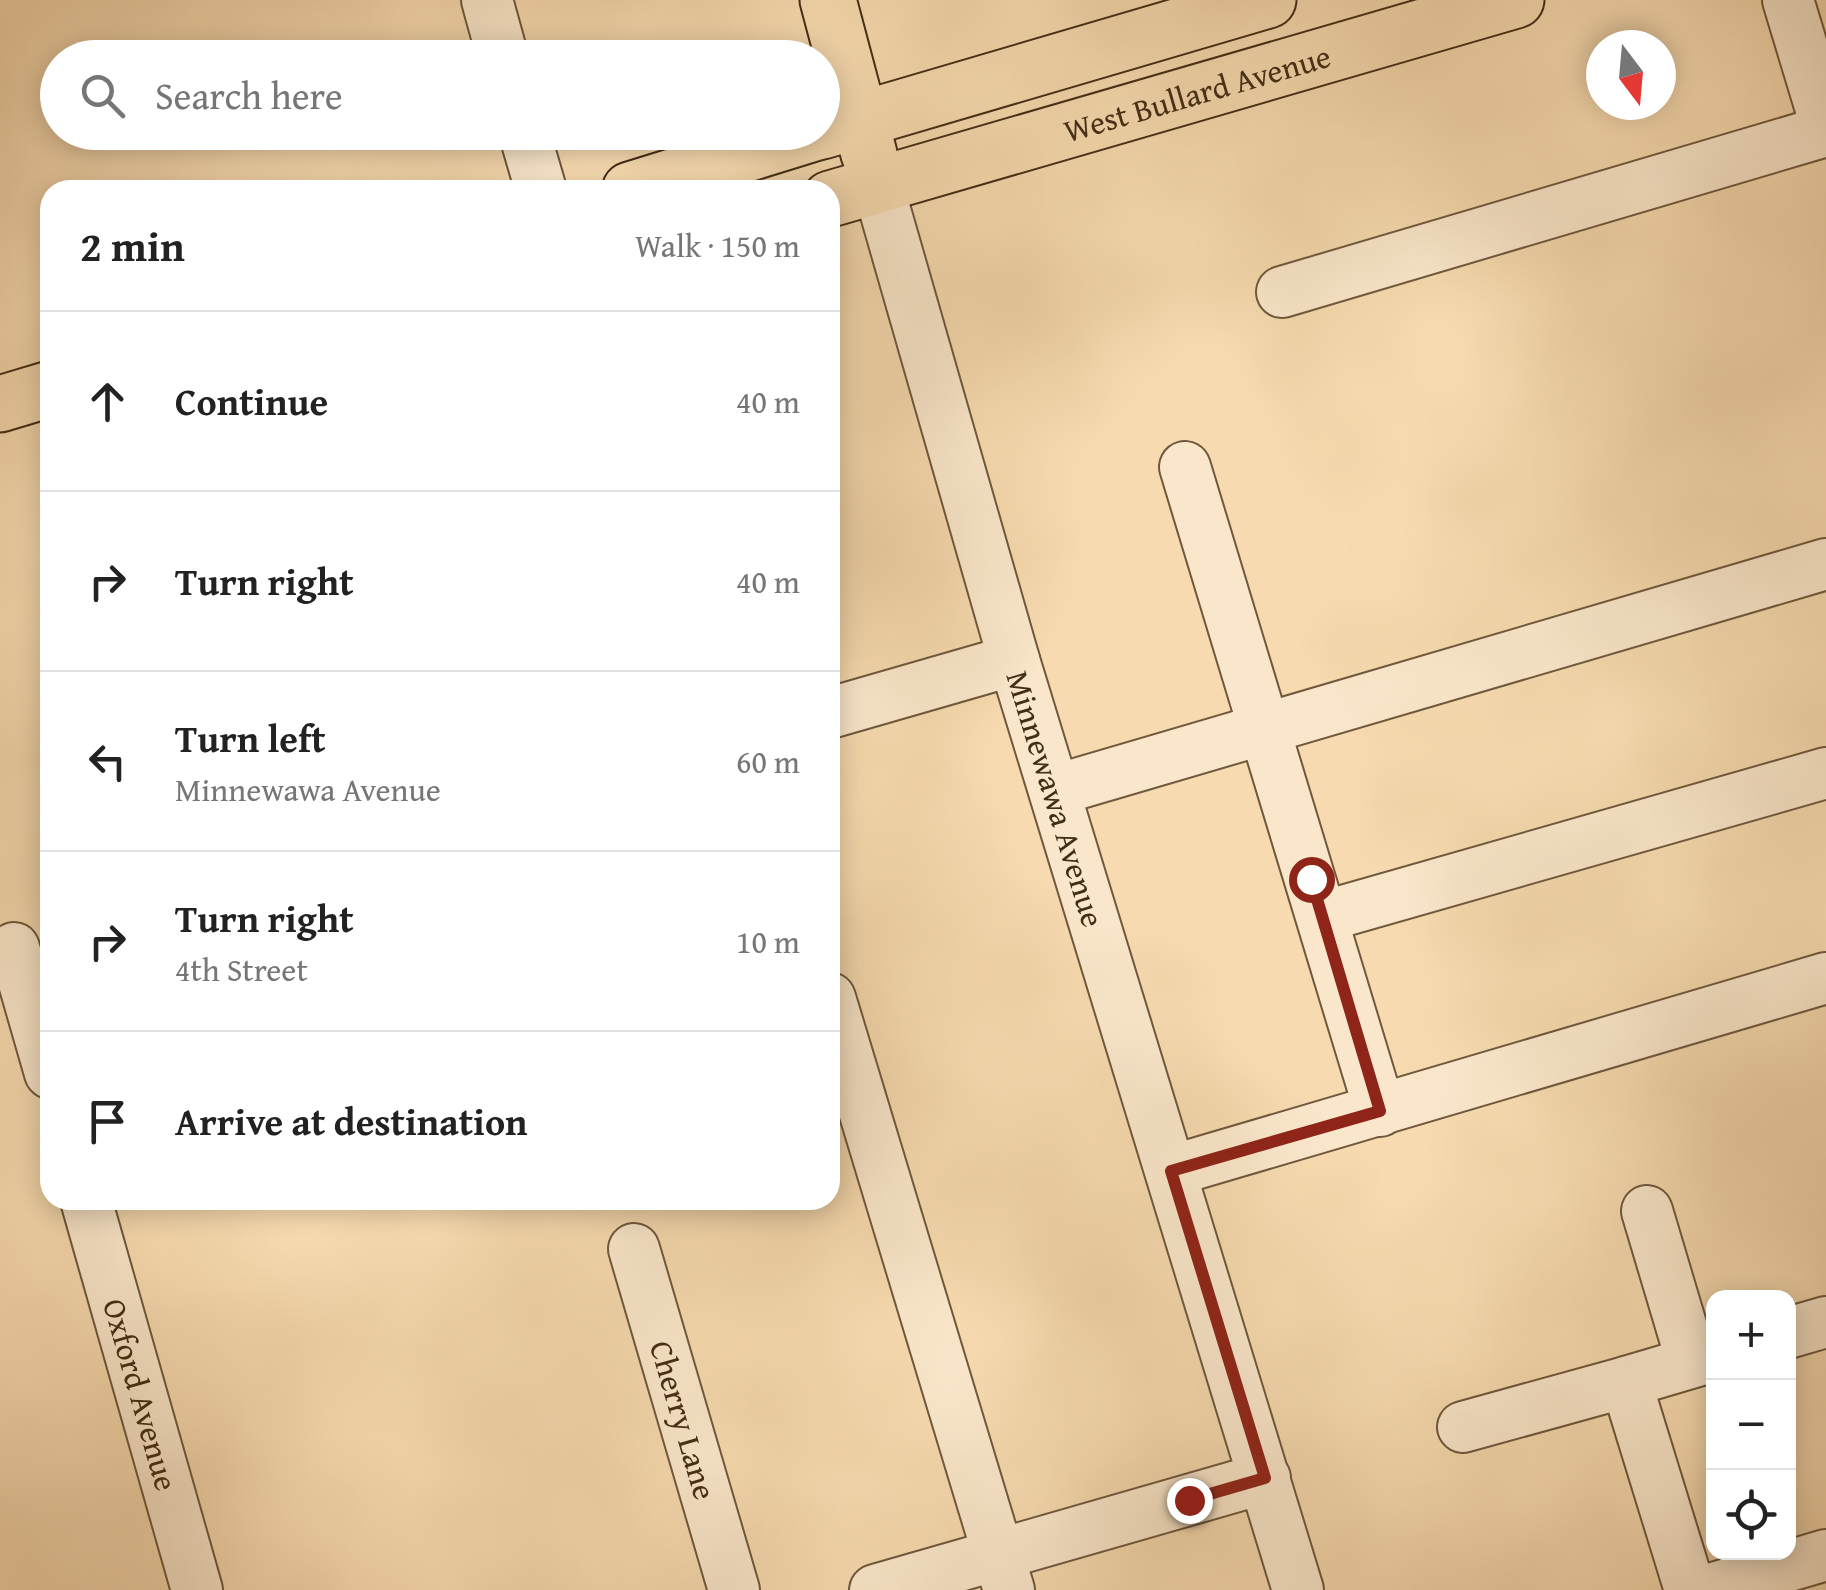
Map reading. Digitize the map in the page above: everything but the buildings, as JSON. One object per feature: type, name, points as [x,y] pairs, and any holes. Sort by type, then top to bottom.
[{"type":"main road","name":"Minnewawa Avenue","points":[[828,0],[830,40]]},
{"type":"main road","points":[[840,125],[1191,11],[1268,0]]},
{"type":"main road","points":[[1111,118],[1221,52],[1368,9],[1382,0]]},
{"type":"main road","name":"West Bullard Avenue","points":[[854,192],[1516,0]]},
{"type":"main road","name":"Minnewawa Avenue","points":[[840,149],[854,192]]},
{"type":"main road","points":[[662,180],[759,150]]},
{"type":"main road","points":[[0,404],[40,391]]},
{"type":"street","points":[[487,0],[498,40]]},
{"type":"street","points":[[1282,292],[1826,128],[1788,0]]},
{"type":"street","points":[[529,150],[538,180]]},
{"type":"street","name":"Minnewawa Avenue","points":[[854,192],[1056,790],[1298,1590]]},
{"type":"street","points":[[1185,467],[1380,1111]]},
{"type":"street","points":[[1056,790],[1826,564]]},
{"type":"street","points":[[840,710],[1014,660]]},
{"type":"street","points":[[1322,917],[1826,773]]},
{"type":"street","points":[[21,946],[40,1030]]},
{"type":"street","points":[[1171,1171],[1826,978]]},
{"type":"street","points":[[840,1031],[1004,1572]]},
{"type":"street","name":"Oxford Avenue","points":[[89,1210],[197,1590]]},
{"type":"street","points":[[1463,1427],[1702,1359],[1646,1211]]},
{"type":"street","name":"Cherry Lane","points":[[634,1248],[734,1590]]},
{"type":"street","points":[[1796,1331],[1826,1322]]},
{"type":"street","points":[[1626,1382],[1690,1590]]},
{"type":"street","points":[[875,1590],[1004,1572],[1265,1478]]},
{"type":"street","points":[[1707,1590],[1826,1555]]},
{"type":"route","points":[[1189,1500],[1265,1478],[1171,1171],[1380,1111],[1311,879]]}]
